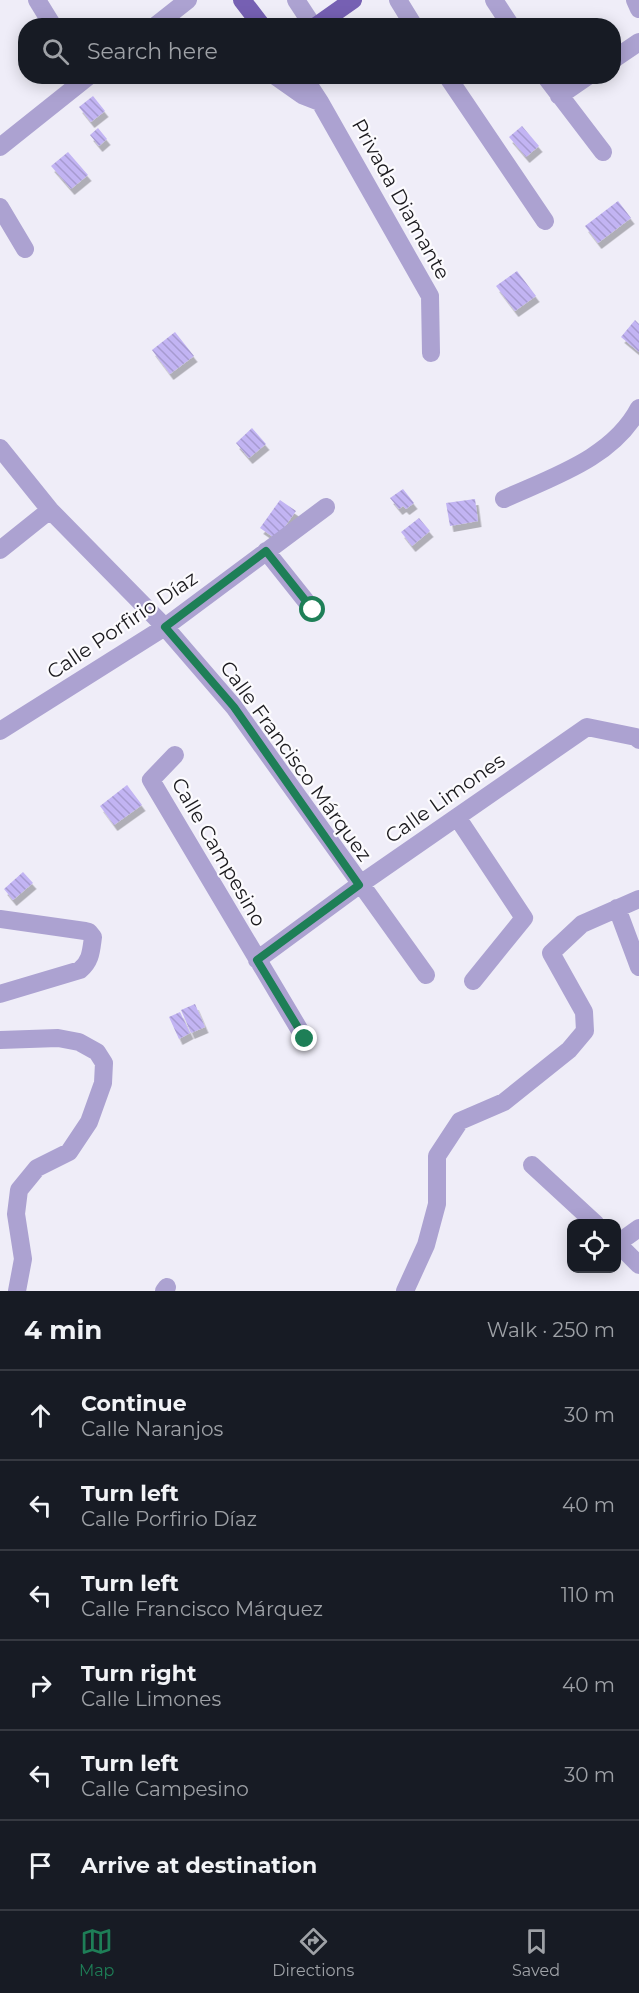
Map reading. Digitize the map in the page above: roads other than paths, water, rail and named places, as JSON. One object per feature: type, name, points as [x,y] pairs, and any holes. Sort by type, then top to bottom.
[{"type":"main road","points":[[242,0],[256,18]]},
{"type":"main road","points":[[326,18],[347,2]]},
{"type":"street","points":[[37,0],[48,18]]},
{"type":"street","points":[[165,18],[188,0]]},
{"type":"street","points":[[296,0],[309,18]]},
{"type":"street","points":[[398,0],[409,18]]},
{"type":"street","points":[[494,0],[506,18]]},
{"type":"street","points":[[635,0],[639,9]]},
{"type":"street","points":[[621,54],[639,42]]},
{"type":"street","points":[[0,147],[79,84]]},
{"type":"street","points":[[286,84],[302,95],[320,102]]},
{"type":"street","name":"Privada Diamante","points":[[308,84],[430,296],[431,353]]},
{"type":"street","points":[[452,84],[545,221]]},
{"type":"street","points":[[551,84],[603,152]]},
{"type":"street","points":[[559,96],[576,84]]},
{"type":"street","points":[[0,207],[25,249]]},
{"type":"street","points":[[504,499],[575,468],[606,447],[632,421],[639,408]]},
{"type":"street","name":"Calle Francisco Márquez","points":[[0,448],[50,510],[165,627],[234,707],[359,885],[426,975]]},
{"type":"street","name":"Calle Porfirio Díaz","points":[[0,731],[165,627],[326,507]]},
{"type":"street","points":[[0,550],[50,510]]},
{"type":"street","points":[[266,551],[313,610]]},
{"type":"street","name":"Calle Limones","points":[[257,960],[359,885],[587,727],[636,737],[639,740]]},
{"type":"street","name":"Calle Campesino","points":[[175,755],[151,780],[305,1039]]},
{"type":"street","points":[[457,817],[524,918],[473,981]]},
{"type":"street","points":[[405,1291],[426,1245],[437,1204],[437,1156],[460,1121],[504,1102],[569,1050],[585,1031],[584,1012],[551,953],[582,924],[639,899]]},
{"type":"street","points":[[617,908],[639,967]]},
{"type":"street","points":[[0,919],[85,931],[93,937],[91,955],[86,965],[80,970],[0,994]]},
{"type":"street","points":[[0,1040],[58,1038],[80,1042],[98,1052],[104,1063],[103,1083],[84,1130],[69,1152],[37,1168],[19,1190],[16,1214],[23,1259],[17,1291]]},
{"type":"street","points":[[532,1165],[591,1219]]},
{"type":"street","points":[[621,1240],[639,1228]]},
{"type":"street","points":[[621,1247],[639,1265]]}]
